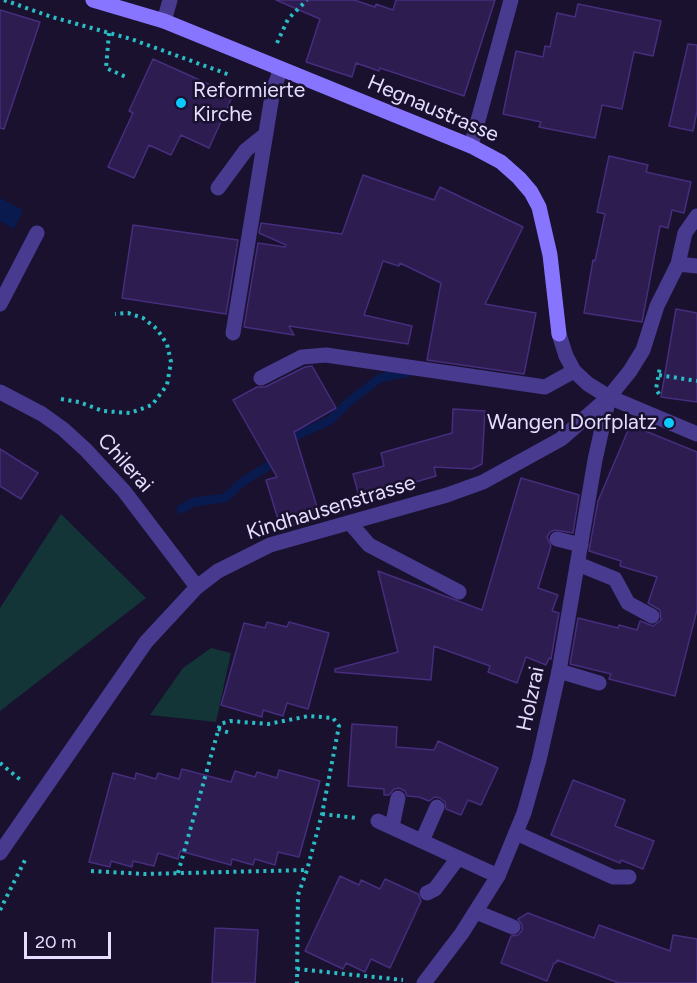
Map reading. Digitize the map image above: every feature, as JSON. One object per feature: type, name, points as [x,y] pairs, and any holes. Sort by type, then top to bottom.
[{"type":"street","name":"Hegnaustrasse","points":[[93,0],[164,21],[471,146],[501,162],[531,192],[539,207],[550,255],[559,334],[574,371],[588,384],[609,397],[697,434]]},
{"type":"street","points":[[164,21],[170,0]]},
{"type":"street","points":[[471,146],[511,0]]},
{"type":"street","points":[[233,333],[273,90],[281,69]]},
{"type":"street","points":[[218,188],[246,150],[266,134]]},
{"type":"street","points":[[609,397],[638,360],[643,350],[657,306],[678,264],[685,233],[697,216]]},
{"type":"street","points":[[0,304],[37,233]]},
{"type":"street","points":[[678,264],[697,266]]},
{"type":"street","points":[[261,378],[302,357],[326,355],[545,387],[574,371]]},
{"type":"street","name":"Chilerai","points":[[0,392],[42,414],[86,450],[124,491],[197,587]]},
{"type":"street","name":"Kindhausenstrasse","points":[[0,853],[146,642],[197,587],[218,571],[270,545],[447,495],[483,482],[561,439],[609,397]]},
{"type":"street","name":"Holzrai","points":[[424,983],[476,912],[498,876],[524,813],[539,760],[559,671],[595,460],[609,397]]},
{"type":"street","points":[[350,523],[369,545],[459,592]]},
{"type":"street","points":[[557,539],[581,546]]},
{"type":"street","points":[[578,564],[615,579],[627,603],[652,616]]},
{"type":"street","points":[[559,671],[599,683]]},
{"type":"street","points":[[398,798],[385,824],[498,876]]},
{"type":"street","points":[[422,841],[438,807]]},
{"type":"street","points":[[516,833],[613,877],[628,877]]},
{"type":"street","points":[[426,893],[435,889],[458,858]]},
{"type":"street","points":[[476,912],[513,927]]},
{"type":"path","points":[[4,0],[240,78]]},
{"type":"path","points":[[274,49],[288,19],[307,0]]},
{"type":"path","points":[[109,33],[106,68],[126,78]]},
{"type":"path","points":[[57,399],[79,402],[103,411],[130,413],[152,405],[167,385],[171,362],[167,344],[157,329],[143,318],[128,313],[115,314]]},
{"type":"path","points":[[661,364],[656,390],[662,399]]},
{"type":"path","points":[[659,375],[697,381]]},
{"type":"path","points":[[178,873],[220,724],[230,721],[268,724],[309,716],[333,718],[339,726],[322,813],[298,895],[297,983]]},
{"type":"path","points":[[218,729],[230,733]]},
{"type":"path","points":[[0,763],[39,796]]},
{"type":"path","points":[[322,813],[385,824]]},
{"type":"path","points":[[91,871],[144,874],[307,870]]},
{"type":"path","points":[[297,969],[406,980],[409,983]]},
{"type":"green space","points":[[61,514],[146,598],[0,711],[0,608]]},
{"type":"green space","points":[[211,648],[231,653],[216,722],[150,715],[183,668]]},
{"type":"shaded area","points":[[0,198],[23,210],[14,229],[0,221]]},
{"type":"building","points":[[276,0],[354,0],[393,10],[396,0],[495,0],[464,96],[380,68],[379,71],[356,63],[352,77],[306,62],[320,19]]},
{"type":"building","points":[[578,4],[661,21],[653,56],[634,52],[622,109],[602,105],[595,138],[539,127],[541,122],[503,114],[516,51],[543,57],[545,46],[550,47],[557,13],[575,17]]},
{"type":"building","points":[[0,10],[40,22],[4,129],[0,128]]},
{"type":"building","points":[[688,44],[697,45],[697,111],[693,131],[669,126]]},
{"type":"building","name":"Reformierte Kirche","points":[[153,59],[233,95],[209,148],[181,135],[171,155],[149,145],[134,178],[108,167],[133,113],[129,111]]},
{"type":"building","points":[[609,156],[648,165],[646,172],[691,182],[684,213],[672,210],[668,228],[660,226],[642,322],[584,313],[593,260],[595,261],[605,214],[597,212]]},
{"type":"building","points":[[363,175],[434,200],[440,187],[523,227],[485,304],[536,313],[524,374],[427,360],[441,283],[400,263],[399,266],[383,261],[364,315],[412,326],[408,344],[289,326],[294,335],[244,327],[258,243],[285,247],[286,245],[259,233],[261,223],[342,234]]},
{"type":"building","points":[[133,225],[238,240],[226,314],[122,298]]},
{"type":"building","points":[[676,309],[697,313],[697,402],[661,397]]},
{"type":"building","points":[[312,366],[336,408],[294,432],[320,517],[281,529],[266,480],[277,477],[233,400],[257,387],[265,387],[305,367]]},
{"type":"building","points":[[453,409],[485,411],[482,464],[472,469],[434,467],[436,476],[359,496],[353,474],[384,466],[381,453],[452,433]]},
{"type":"building","points":[[629,428],[638,428],[697,452],[697,610],[675,696],[609,679],[611,674],[570,664],[578,618],[618,628],[619,625],[637,630],[640,621],[653,626],[661,620],[660,610],[648,603],[657,577],[620,566],[621,561],[589,551],[598,501]]},
{"type":"building","points":[[0,449],[38,473],[21,499],[0,486]]},
{"type":"building","points":[[521,478],[579,495],[573,533],[555,530],[547,537],[551,546],[538,588],[558,595],[552,611],[559,613],[551,659],[549,658],[546,665],[526,657],[517,683],[488,672],[490,666],[434,646],[431,680],[335,672],[335,669],[398,652],[378,571],[482,610]]},
{"type":"building","points":[[267,622],[287,627],[289,622],[329,633],[308,709],[287,703],[283,716],[263,710],[262,717],[221,705],[244,623],[265,628]]},
{"type":"building","points":[[352,724],[397,727],[396,747],[434,750],[438,741],[498,768],[481,805],[468,800],[461,815],[446,809],[445,802],[440,798],[435,797],[429,801],[407,796],[405,791],[399,788],[394,789],[389,795],[384,795],[384,789],[348,786]]},
{"type":"building","points":[[182,769],[231,782],[235,771],[255,777],[257,772],[277,778],[279,770],[320,781],[299,857],[278,852],[275,865],[255,859],[253,865],[232,859],[231,865],[180,851],[178,859],[158,853],[154,866],[133,861],[132,867],[111,861],[110,867],[89,862],[113,773],[135,779],[136,773],[156,779],[158,773],[179,779]]},
{"type":"building","points":[[573,780],[625,800],[615,826],[654,841],[643,869],[621,860],[620,863],[551,835]]},
{"type":"building","points":[[340,876],[359,885],[361,880],[380,889],[385,879],[418,894],[421,901],[390,968],[371,959],[365,972],[346,963],[343,969],[305,951]]},
{"type":"building","points":[[528,913],[594,938],[599,925],[670,951],[673,935],[697,939],[697,983],[619,983],[557,960],[547,981],[501,963],[511,936],[518,935],[522,930],[518,919]]},
{"type":"building","points":[[215,928],[258,930],[255,983],[212,983]]},
{"type":"waterway","points":[[289,445],[297,435],[329,421],[351,400],[380,378],[409,372]]},
{"type":"waterway","points":[[181,509],[194,502],[225,498],[242,482],[280,459]]},
{"type":"place","name":"Reformierte Kirche","points":[[181,103]]},
{"type":"place","name":"Wangen Dorfplatz","points":[[669,423]]}]
